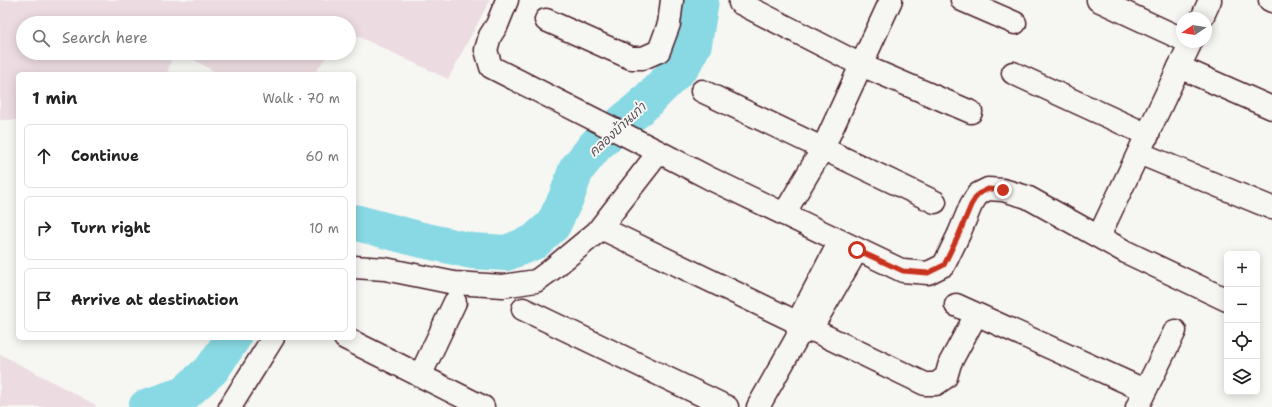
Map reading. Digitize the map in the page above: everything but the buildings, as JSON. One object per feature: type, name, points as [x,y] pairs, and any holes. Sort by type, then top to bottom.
[{"type":"street","points":[[507,0],[497,25],[490,36],[486,50],[491,67],[711,179],[903,271],[928,273],[944,265],[971,205],[978,194],[988,189],[1003,190],[1027,197],[1126,252],[1224,299]]},
{"type":"street","points":[[546,20],[631,58],[643,58],[659,51],[669,24],[672,0]]},
{"type":"street","points":[[784,214],[823,148],[891,0]]},
{"type":"street","points":[[962,0],[1015,23]]},
{"type":"street","points":[[1098,0],[1176,36]]},
{"type":"street","points":[[1205,12],[1210,0]]},
{"type":"street","points":[[740,3],[861,65],[971,112]]},
{"type":"street","points":[[1099,236],[1179,67],[1186,48]]},
{"type":"street","points":[[1179,67],[1272,108]]},
{"type":"street","points":[[1013,73],[1143,144],[1272,208]]},
{"type":"street","points":[[702,91],[935,202]]},
{"type":"street","points":[[356,267],[385,268],[454,283],[503,286],[536,281],[601,228],[655,150]]},
{"type":"street","points":[[601,228],[802,329],[925,384],[936,384],[946,377],[950,363],[976,314]]},
{"type":"street","points":[[758,407],[849,246]]},
{"type":"street","points":[[420,376],[455,302]]},
{"type":"street","points":[[956,305],[1140,398],[1175,331]]},
{"type":"street","points":[[523,308],[727,407]]},
{"type":"street","points":[[237,405],[272,340]]},
{"type":"street","points":[[349,340],[483,407]]},
{"type":"shaded area","points":[[0,0],[490,0],[448,79],[356,35],[356,16],[16,16],[16,60],[171,60],[168,72],[16,72],[16,120],[0,120]]},
{"type":"shaded area","points":[[194,60],[324,60],[315,72],[215,72]]},
{"type":"shaded area","points":[[0,354],[96,405],[95,407],[0,407]]},
{"type":"waterway","name":"คลองบ้านเก่า","points":[[356,223],[418,239],[472,251],[506,253],[534,242],[553,225],[567,196],[576,170],[596,145],[643,105],[683,65],[694,44],[701,0]]},
{"type":"waterway","name":"คลองบ้านเก่า","points":[[146,407],[184,394],[212,369],[232,340]]},
{"type":"route","points":[[857,250],[903,271],[928,273],[944,265],[971,205],[978,194],[988,189],[1003,190]]}]
